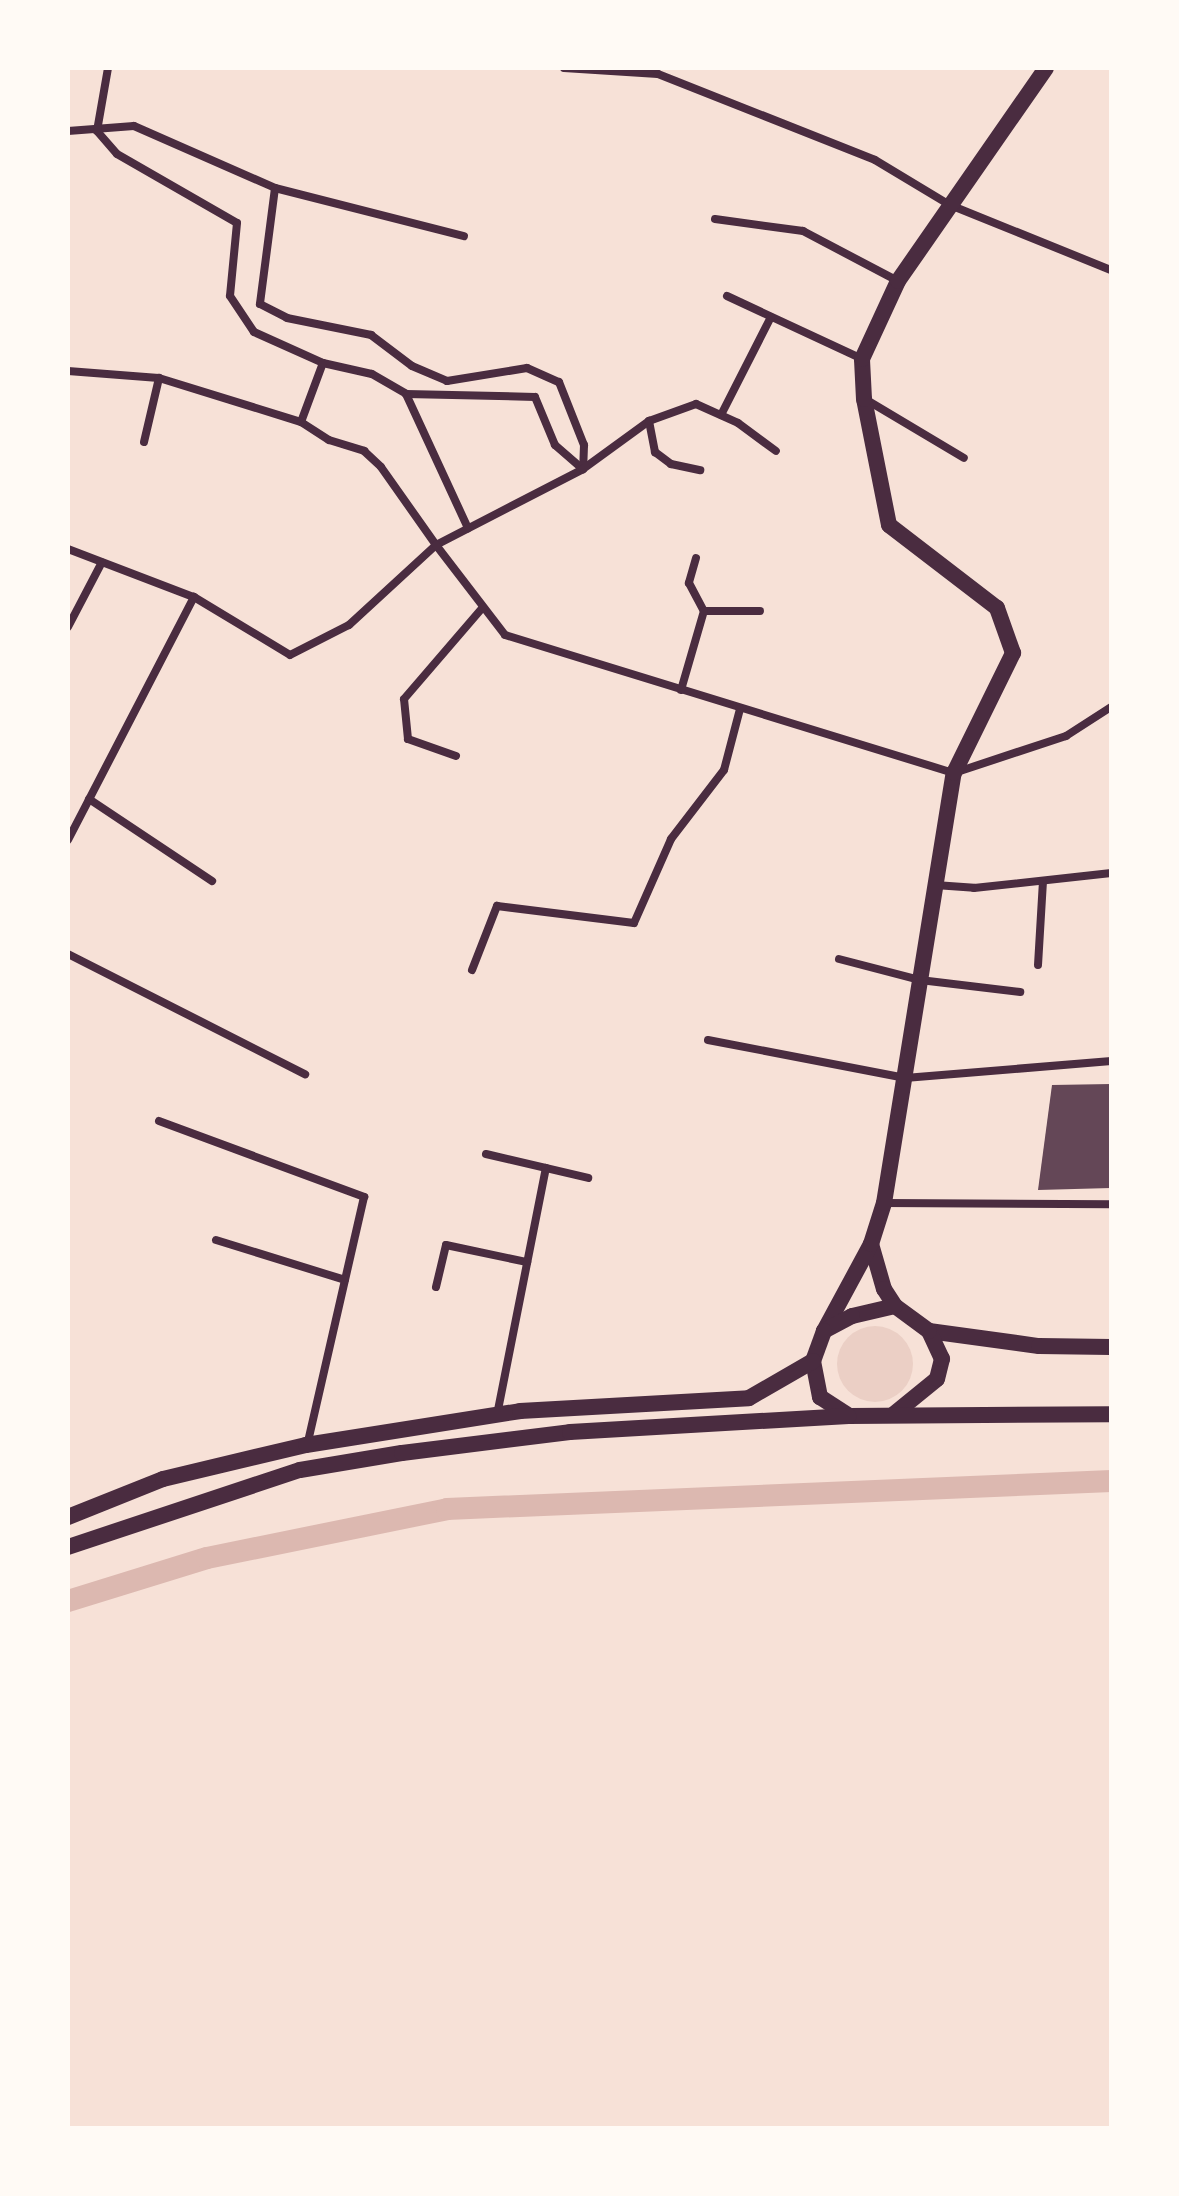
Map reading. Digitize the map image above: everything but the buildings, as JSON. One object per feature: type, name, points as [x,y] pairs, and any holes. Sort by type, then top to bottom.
[{"type":"main road","points":[[849,1416],[820,1397],[813,1361],[824,1331],[871,1244],[884,1203],[954,773],[1013,653],[997,608],[889,525],[864,399],[862,359],[898,281],[1046,68]]},
{"type":"main road","points":[[871,1244],[884,1289],[895,1306],[929,1331],[1039,1346],[1111,1347]]},
{"type":"main road","points":[[824,1331],[852,1316],[895,1306]]},
{"type":"main road","points":[[894,1414],[937,1379],[942,1359],[929,1331]]},
{"type":"main road","points":[[68,1517],[163,1479],[306,1445],[497,1415],[749,1398],[813,1361]]},
{"type":"main road","points":[[68,1547],[300,1470],[387,1455],[570,1432],[849,1416],[1111,1414]]},
{"type":"street","points":[[97,131],[108,68]]},
{"type":"street","points":[[564,68],[658,74],[875,160],[950,205],[1111,270]]},
{"type":"street","points":[[68,131],[134,126],[275,188],[464,236]]},
{"type":"street","points":[[97,131],[117,154],[237,223],[230,296],[254,332],[323,363],[372,374],[406,394],[535,397],[555,445],[583,469]]},
{"type":"street","points":[[275,188],[260,304],[287,318],[371,335],[412,366],[447,381],[527,368],[559,382],[584,445],[583,469]]},
{"type":"street","points":[[715,219],[803,231],[898,281]]},
{"type":"street","points":[[727,296],[862,359]]},
{"type":"street","points":[[721,415],[771,317]]},
{"type":"street","points":[[301,422],[323,363]]},
{"type":"street","points":[[68,371],[159,378],[301,422],[372,459],[505,635],[954,773],[1066,736],[1111,707]]},
{"type":"street","points":[[144,442],[159,378]]},
{"type":"street","points":[[406,394],[468,528]]},
{"type":"street","points":[[864,399],[964,458]]},
{"type":"street","points":[[68,549],[194,597],[290,655],[349,625],[436,545],[583,469],[649,421],[696,404],[721,415],[776,451]]},
{"type":"street","points":[[649,421],[655,452],[671,464],[700,470]]},
{"type":"street","points":[[681,690],[704,611],[689,583],[696,558]]},
{"type":"street","points":[[68,627],[102,562]]},
{"type":"street","points":[[68,840],[194,597]]},
{"type":"street","points":[[456,756],[408,739],[404,699],[483,607]]},
{"type":"street","points":[[704,611],[760,611]]},
{"type":"street","points":[[472,970],[497,906],[634,923],[671,839],[724,770],[740,709]]},
{"type":"street","points":[[89,799],[212,881]]},
{"type":"street","points":[[935,885],[974,888],[1111,873]]},
{"type":"street","points":[[1038,965],[1043,882]]},
{"type":"street","points":[[68,954],[305,1074]]},
{"type":"street","points":[[839,959],[920,980],[1020,992]]},
{"type":"street","points":[[708,1040],[905,1078],[1111,1061]]},
{"type":"street","points":[[159,1121],[364,1197],[306,1445]]},
{"type":"street","points":[[486,1154],[588,1178]]},
{"type":"street","points":[[497,1415],[546,1168]]},
{"type":"street","points":[[884,1203],[1111,1204]]},
{"type":"street","points":[[216,1240],[345,1280]]},
{"type":"street","points":[[436,1287],[446,1245],[527,1262]]},
{"type":"shaded area","points":[[875,1326],[889,1329],[902,1337],[910,1350],[913,1364],[910,1378],[902,1391],[889,1399],[875,1402],[861,1399],[848,1391],[840,1378],[837,1364],[840,1350],[848,1337],[861,1329]]},
{"type":"waterway","points":[[68,1601],[207,1558],[447,1509],[1111,1481]]}]
